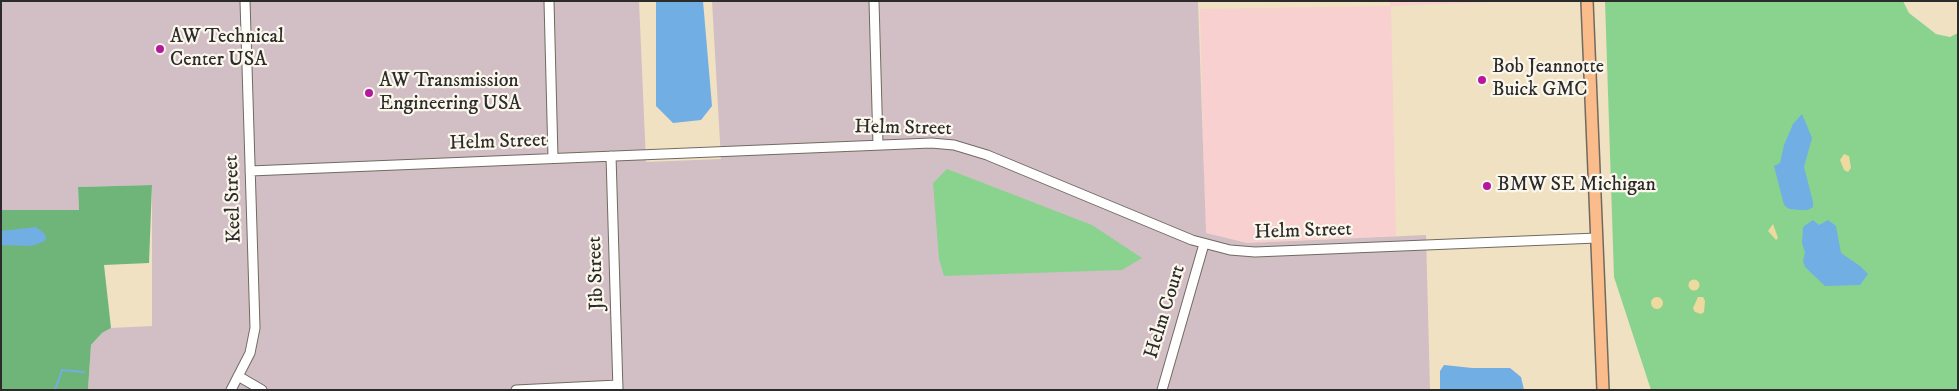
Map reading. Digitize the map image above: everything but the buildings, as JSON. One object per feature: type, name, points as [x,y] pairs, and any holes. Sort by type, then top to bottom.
[{"type":"main road","points":[[1587,1],[1603,390]]},
{"type":"street","name":"Keel Street","points":[[231,390],[250,353],[255,328],[245,1]]},
{"type":"street","points":[[548,1],[553,158]]},
{"type":"street","points":[[874,1],[878,145]]},
{"type":"street","name":"Helm Street","points":[[250,171],[931,143],[972,150],[1204,244],[1230,250],[1255,252],[1597,238]]},
{"type":"street","name":"Jib Street","points":[[611,156],[618,388]]},
{"type":"street","name":"Helm Court","points":[[1162,390],[1204,244]]},
{"type":"street","points":[[238,376],[262,390]]},
{"type":"street","points":[[516,390],[618,388]]},
{"type":"shaded area","points":[[1,1],[639,1],[646,162],[721,159],[712,1],[1198,1],[1206,233],[1247,243],[1426,235],[1430,390],[88,390],[91,345],[102,333],[111,328],[152,326],[152,185],[78,187],[79,210],[1,210]]},
{"type":"shaded area","points":[[1390,1],[1515,1],[1391,6],[1396,236],[1247,243],[1205,233],[1200,9],[1390,6]]},
{"type":"green space","points":[[1605,1],[1903,1],[1909,13],[1936,34],[1950,37],[1958,33],[1958,390],[1651,390],[1614,277]]},
{"type":"green space","points":[[947,169],[1092,225],[1142,258],[1122,270],[944,276],[939,259],[933,183]]},
{"type":"green space","points":[[152,185],[149,263],[104,265],[111,328],[102,333],[91,345],[88,390],[1,390],[1,210],[79,210],[78,187]]},
{"type":"sand","points":[[1844,154],[1849,156],[1851,168],[1848,172],[1844,170],[1840,160]]},
{"type":"sand","points":[[1773,224],[1778,238],[1776,240],[1768,231]]},
{"type":"sand","points":[[1692,280],[1696,280],[1699,285],[1698,289],[1692,290],[1689,287],[1689,283]]},
{"type":"sand","points":[[1659,297],[1662,298],[1662,308],[1655,309],[1652,308],[1651,301],[1652,298]]},
{"type":"sand","points":[[1698,297],[1703,297],[1705,301],[1704,312],[1701,314],[1695,312],[1693,308]]},
{"type":"water","points":[[656,1],[703,1],[712,106],[701,120],[673,123],[656,106]]},
{"type":"water","points":[[1802,114],[1812,138],[1804,167],[1813,202],[1813,207],[1808,210],[1789,209],[1784,205],[1774,166],[1780,163],[1784,145],[1793,124]]},
{"type":"water","points":[[1813,220],[1819,225],[1828,220],[1836,226],[1841,253],[1868,274],[1860,285],[1825,286],[1805,267],[1803,261],[1805,252],[1802,243],[1803,227]]},
{"type":"water","points":[[36,227],[45,234],[46,239],[43,242],[31,246],[1,245],[1,231]]},
{"type":"water","points":[[1444,365],[1472,368],[1510,368],[1521,377],[1524,390],[1440,390],[1440,371]]},
{"type":"waterway","points":[[55,390],[62,370],[84,372]]},
{"type":"waterway","points":[[37,390],[44,390]]},
{"type":"place","name":"AW Technical Center USA","points":[[160,49]]},
{"type":"place","name":"Bob Jeannotte Buick GMC","points":[[1482,80]]},
{"type":"place","name":"AW Transmission Engineering USA","points":[[369,93]]},
{"type":"place","name":"BMW SE Michigan","points":[[1487,186]]}]
